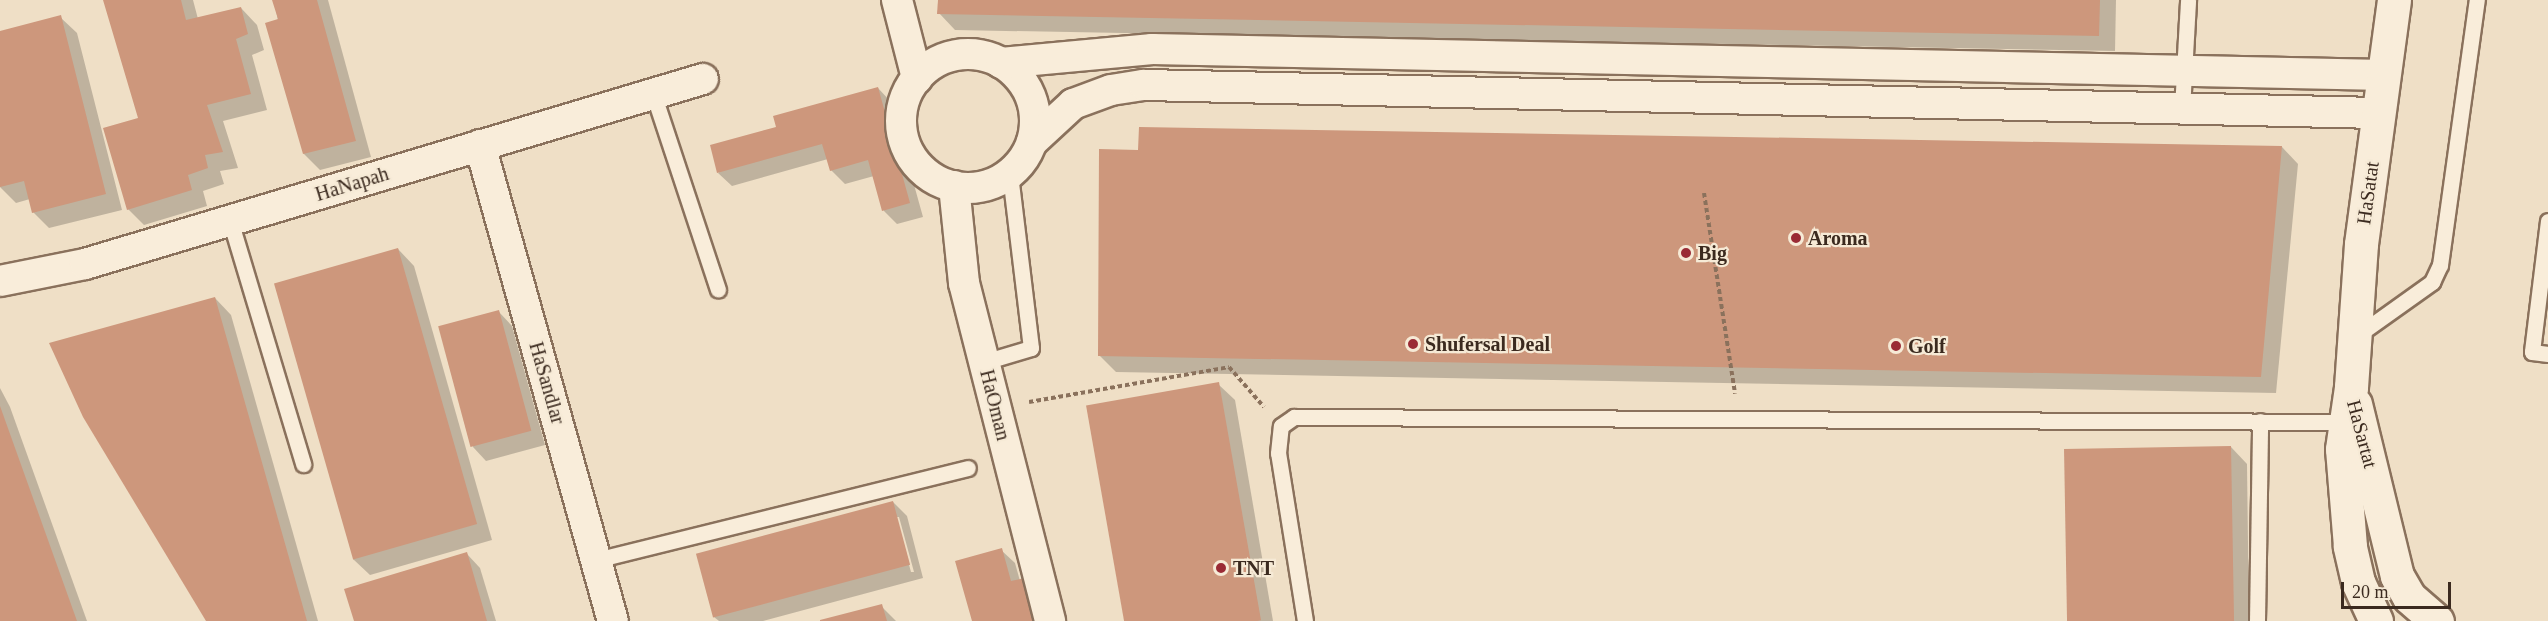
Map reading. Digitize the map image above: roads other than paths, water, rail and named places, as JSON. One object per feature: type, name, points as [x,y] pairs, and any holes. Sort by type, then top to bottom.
[{"type":"street","points":[[897,0],[917,78]]},
{"type":"street","name":"HaSatat","points":[[2351,387],[2353,339],[2394,0]]},
{"type":"street","points":[[2379,112],[2182,110],[1144,85],[1111,90],[1073,104],[1032,142],[1010,174],[987,186],[954,186],[926,173],[904,140],[902,113],[917,78],[950,57],[976,55],[1001,63],[1152,49],[2187,73],[2385,75]]},
{"type":"street","points":[[1001,63],[1028,90],[1035,116],[1032,142]]},
{"type":"street","name":"HaNapah","points":[[0,281],[85,264],[703,79]]},
{"type":"street","name":"HaSandlar","points":[[480,145],[613,621]]},
{"type":"street","name":"HaOman","points":[[954,186],[961,268],[1050,621]]},
{"type":"street","name":"HaSartat","points":[[2351,387],[2342,449],[2350,546],[2358,582],[2376,621]]},
{"type":"street","name":"HaSartat","points":[[2351,387],[2397,576],[2409,597],[2437,621]]},
{"type":"lane","points":[[2182,110],[2187,73],[2188,0]]},
{"type":"lane","points":[[2353,339],[2432,282],[2440,265],[2477,0]]},
{"type":"lane","points":[[653,93],[717,290]]},
{"type":"lane","points":[[984,362],[1031,348],[1010,174]]},
{"type":"lane","points":[[230,220],[303,464]]},
{"type":"lane","points":[[2548,221],[2532,352],[2548,354]]},
{"type":"lane","points":[[1305,621],[1278,453],[1281,426],[1286,420],[1306,417],[2346,422]]},
{"type":"lane","points":[[2257,621],[2260,421]]},
{"type":"lane","points":[[596,560],[968,468]]},
{"type":"place","name":"Aroma","points":[[1796,238]]},
{"type":"place","name":"Big","points":[[1686,253]]},
{"type":"place","name":"Shufersal Deal","points":[[1413,344]]},
{"type":"place","name":"Golf","points":[[1896,346]]},
{"type":"place","name":"TNT","points":[[1221,568]]}]
